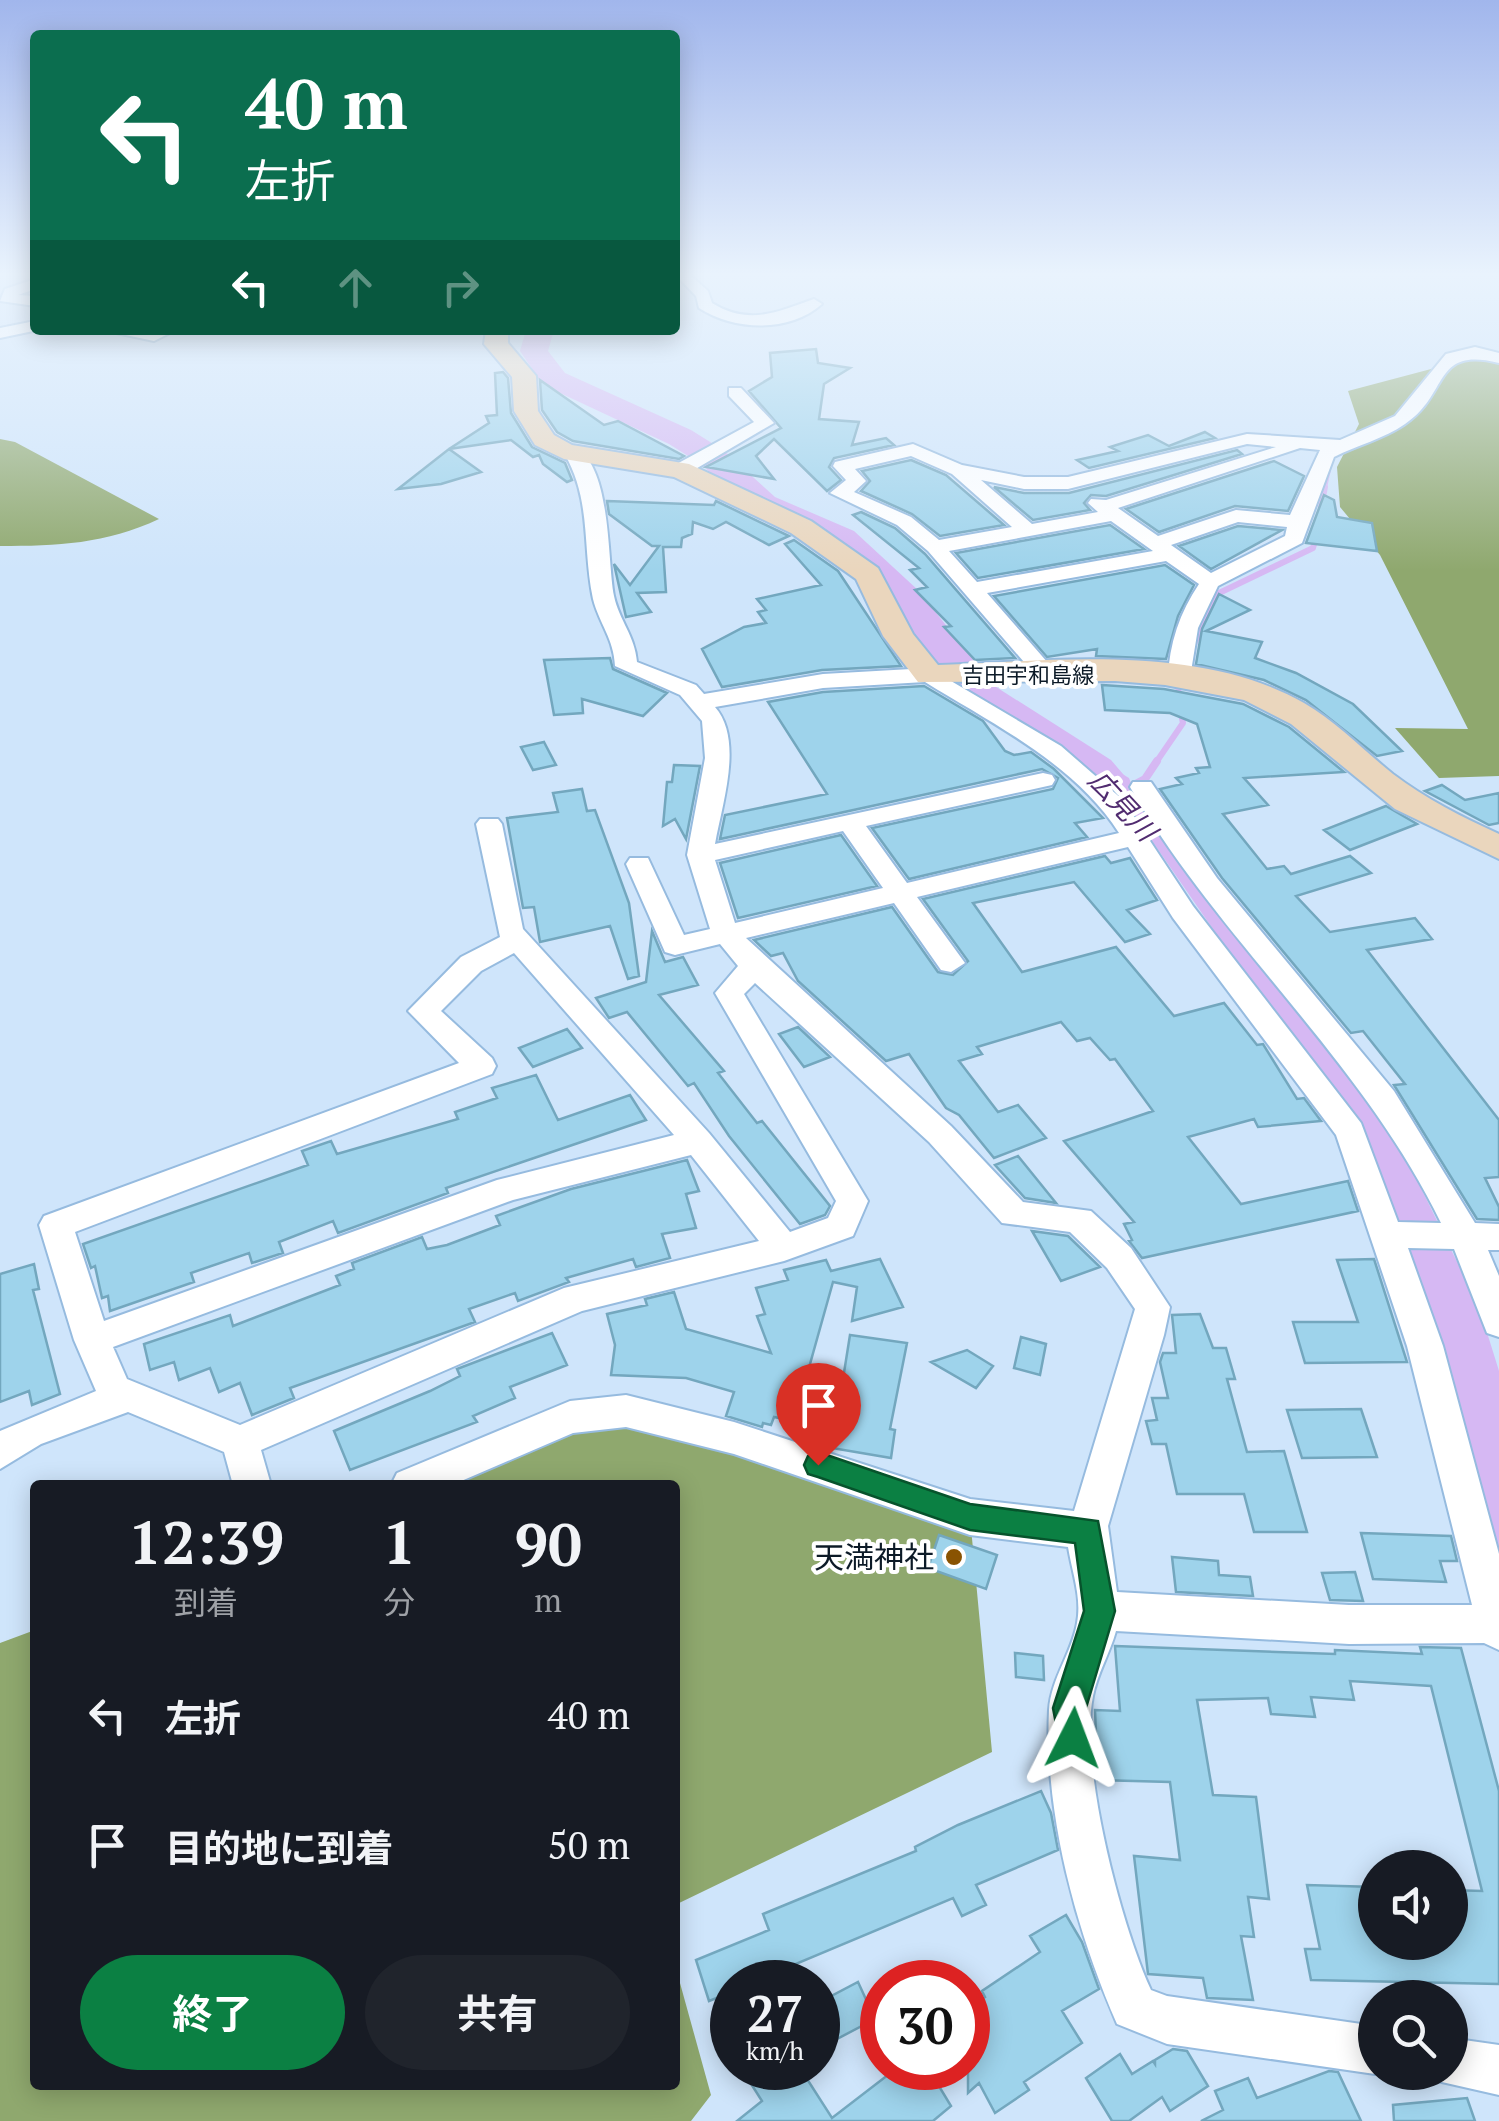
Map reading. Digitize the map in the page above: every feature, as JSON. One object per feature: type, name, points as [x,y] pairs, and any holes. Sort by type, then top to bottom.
[{"type":"main road","name":"吉田宇和島線","points":[[521,373],[532,426],[544,440],[572,453],[698,458],[846,555],[878,587],[900,636],[953,674],[1044,671],[1179,678],[1271,699],[1293,710],[1402,798],[1499,848]]},
{"type":"street","points":[[1179,678],[1178,650],[1210,582],[1296,539],[1298,522],[1326,454],[1384,430],[1410,413],[1437,373]]},
{"type":"street","points":[[698,458],[765,422],[735,392]]},
{"type":"street","points":[[1044,671],[935,548],[904,521],[840,493],[856,482],[842,466],[913,450],[957,470],[1024,483],[1068,482],[1247,439],[1341,446]]},
{"type":"street","points":[[935,548],[1109,511],[1304,444]]},
{"type":"street","points":[[572,453],[596,502],[602,542],[603,598],[626,639],[626,666],[688,690],[714,720],[717,758],[700,855],[728,937],[754,966],[940,1134],[1014,1214],[1079,1220],[1119,1258],[1154,1307],[1136,1384],[1088,1531],[1100,1611],[1070,1708],[1079,1800],[1110,1950],[1134,2007],[1167,2020],[1358,2048]]},
{"type":"street","points":[[957,470],[1028,530]]},
{"type":"street","points":[[1068,482],[1210,582]]},
{"type":"street","points":[[972,590],[1162,549],[1236,516],[1298,522]]},
{"type":"street","points":[[701,702],[823,682],[953,674],[1008,722],[1088,778],[1114,805],[1131,838],[1350,1131],[1394,1235],[1498,1626],[1418,1628],[1347,1621],[1100,1611]]},
{"type":"street","points":[[700,855],[1043,780]]},
{"type":"street","points":[[1142,786],[1156,812],[1255,941],[1398,1117],[1499,1323]]},
{"type":"street","points":[[489,824],[510,931],[698,1141],[784,1248]]},
{"type":"street","points":[[851,824],[952,963]]},
{"type":"street","points":[[639,864],[675,946],[728,937],[1131,838]]},
{"type":"street","points":[[118,1400],[92,1340],[56,1224],[481,1066],[422,1011],[471,964],[517,938]]},
{"type":"street","points":[[0,1452],[28,1433],[127,1395],[240,1442],[576,1298],[784,1248],[841,1227],[852,1201],[728,993],[754,966]]},
{"type":"street","points":[[92,1340],[508,1188],[698,1141]]},
{"type":"street","points":[[1394,1235],[1499,1237]]},
{"type":"street","points":[[422,1480],[570,1417],[626,1411],[734,1438],[970,1517],[1088,1531]]},
{"type":"street","points":[[240,1442],[251,1480]]},
{"type":"street","points":[[1468,2066],[1499,2070]]},
{"type":"green space","points":[[1416,373],[1499,373],[1499,776],[1439,778],[1395,728],[1468,729],[1380,555],[1340,507],[1337,467],[1359,424],[1348,391]]},
{"type":"green space","points":[[0,439],[15,442],[159,519],[120,534],[81,542],[0,546]]},
{"type":"green space","points":[[626,1411],[970,1517],[992,1752],[680,1903],[680,1480],[440,1480]]},
{"type":"green space","points":[[30,1632],[30,2090],[680,2090],[680,1983],[711,2095],[691,2121],[0,2121],[0,1643]]},
{"type":"shaded area","points":[[1109,766],[1129,778],[1137,798],[1166,840],[1309,1015],[1402,1149],[1480,1310],[1499,1371],[1499,1589],[1375,1164],[1130,809],[1092,774]]},
{"type":"building","points":[[495,373],[504,373],[508,378],[511,413],[532,447],[565,463],[572,480],[567,482],[543,464],[539,455],[533,457],[511,440],[449,449],[489,423],[486,416],[497,415]]},
{"type":"building","points":[[772,373],[842,373],[824,384],[819,419],[859,422],[852,445],[886,438],[894,445],[834,458],[829,467],[841,480],[827,491],[774,439],[756,456],[774,479],[706,467],[781,428],[749,391],[772,377]]},
{"type":"building","points":[[540,380],[604,425],[618,421],[684,456],[679,459],[573,441],[557,432],[542,410]]},
{"type":"building","points":[[1205,432],[1215,438],[1089,468],[1077,460],[1118,451],[1110,447],[1148,435],[1169,446]]},
{"type":"building","points":[[449,449],[481,472],[441,484],[398,489]]},
{"type":"building","points":[[1237,450],[1242,454],[1106,496],[1091,495],[1084,503],[1090,510],[1033,520],[994,487],[1024,493],[1069,493]]},
{"type":"building","points":[[911,460],[946,475],[1004,525],[940,536],[912,514],[861,491],[870,481],[862,471]]},
{"type":"building","points":[[1274,461],[1304,476],[1288,511],[1235,506],[1159,532],[1126,509]]},
{"type":"building","points":[[1324,495],[1334,500],[1337,517],[1372,523],[1377,551],[1306,543]]},
{"type":"building","points":[[607,501],[714,505],[716,501],[789,536],[769,545],[726,522],[713,529],[693,522],[692,534],[682,538],[681,547],[663,547],[666,592],[637,593],[651,612],[626,617],[614,564],[630,585],[659,546],[652,546],[609,514]]},
{"type":"building","points":[[861,512],[895,528],[925,554],[1015,658],[975,660],[944,627],[951,626],[915,590],[927,587],[910,570],[919,568],[853,515]]},
{"type":"building","points":[[1110,525],[1144,549],[978,578],[956,553]]},
{"type":"building","points":[[1238,526],[1282,530],[1211,569],[1179,546]]},
{"type":"building","points":[[794,540],[838,571],[901,666],[822,670],[722,687],[702,649],[744,627],[766,623],[758,612],[766,610],[757,599],[821,585],[785,544]]},
{"type":"building","points":[[1165,565],[1194,585],[1178,616],[1166,659],[1096,656],[1097,649],[1047,657],[994,596]]},
{"type":"building","points":[[1219,594],[1250,610],[1206,631],[1262,642],[1255,658],[1296,673],[1353,704],[1402,751],[1377,756],[1306,700],[1264,680],[1196,664],[1202,629]]},
{"type":"building","points":[[610,658],[613,669],[667,693],[643,716],[582,699],[583,713],[554,715],[544,660]]},
{"type":"building","points":[[1102,685],[1164,689],[1243,704],[1289,727],[1344,772],[1244,778],[1268,805],[1223,814],[1267,869],[1284,866],[1291,874],[1350,856],[1371,873],[1296,896],[1330,932],[1415,918],[1432,939],[1367,950],[1499,1120],[1499,1177],[1485,1178],[1499,1207],[1499,1220],[1477,1219],[1394,1085],[1405,1084],[1363,1031],[1351,1033],[1222,878],[1160,789],[1182,784],[1176,778],[1199,773],[1196,768],[1210,767],[1197,724],[1170,713],[1105,710]]},
{"type":"building","points":[[924,686],[983,721],[1005,751],[1014,755],[1031,752],[1054,769],[1103,818],[1075,823],[1087,837],[909,879],[872,828],[1053,789],[1058,778],[1042,769],[720,839],[725,815],[827,794],[768,702],[823,692]]},
{"type":"building","points":[[544,742],[556,765],[533,770],[521,747]]},
{"type":"building","points":[[674,765],[700,766],[686,839],[675,819],[663,826],[667,782],[672,782]]},
{"type":"building","points":[[1442,785],[1465,800],[1499,793],[1499,823],[1489,825],[1425,791]]},
{"type":"building","points":[[582,789],[587,811],[595,810],[629,903],[639,976],[628,979],[610,926],[540,942],[534,907],[523,908],[507,818],[558,812],[553,793]]},
{"type":"building","points":[[1386,806],[1417,824],[1350,850],[1324,830]]},
{"type":"building","points":[[841,835],[877,886],[738,918],[720,863]]},
{"type":"building","points":[[1105,856],[1111,863],[1130,858],[1157,900],[1127,910],[1150,934],[1125,942],[1074,882],[973,903],[1022,972],[1116,947],[1174,1016],[1224,1003],[1257,1045],[1263,1044],[1297,1099],[1304,1098],[1321,1121],[1258,1127],[1254,1119],[1188,1137],[1241,1204],[1348,1181],[1358,1211],[1142,1258],[1129,1241],[1132,1240],[1124,1224],[1134,1222],[1064,1141],[1153,1111],[1115,1059],[1110,1060],[1090,1038],[1077,1041],[1061,1022],[977,1047],[982,1054],[959,1061],[998,1112],[1018,1105],[1046,1138],[994,1158],[959,1115],[946,1108],[909,1054],[886,1061],[798,981],[783,953],[771,956],[754,940],[892,907],[938,972],[953,975],[968,961],[923,899]]},
{"type":"building","points":[[652,931],[665,962],[683,957],[698,985],[659,995],[724,1071],[718,1073],[757,1123],[762,1121],[830,1206],[825,1215],[800,1224],[729,1136],[694,1083],[688,1086],[627,1012],[609,1018],[596,998],[646,982]]},
{"type":"building","points":[[798,1027],[830,1057],[804,1067],[779,1034]]},
{"type":"building","points":[[567,1029],[582,1048],[533,1067],[519,1048]]},
{"type":"building","points":[[536,1075],[558,1120],[630,1095],[646,1120],[446,1188],[448,1193],[338,1233],[333,1221],[279,1242],[283,1253],[252,1263],[249,1253],[191,1273],[194,1282],[110,1311],[108,1296],[102,1298],[95,1266],[91,1268],[83,1244],[308,1165],[302,1151],[331,1141],[337,1154],[458,1119],[455,1112],[497,1098],[492,1088]]},
{"type":"building","points":[[1018,1156],[1056,1203],[1025,1198],[995,1165]]},
{"type":"building","points":[[687,1160],[699,1191],[686,1194],[696,1228],[662,1234],[670,1258],[636,1267],[633,1259],[566,1278],[569,1282],[518,1301],[515,1293],[469,1309],[475,1322],[290,1388],[294,1398],[252,1415],[240,1383],[219,1392],[210,1368],[179,1380],[174,1362],[150,1370],[144,1344],[230,1315],[233,1326],[340,1285],[336,1276],[354,1269],[352,1263],[422,1237],[427,1249],[447,1245],[500,1225],[496,1216],[571,1189]]},
{"type":"building","points":[[1032,1231],[1068,1236],[1100,1267],[1061,1281]]},
{"type":"building","points":[[880,1259],[903,1307],[852,1321],[857,1287],[833,1282],[794,1421],[774,1417],[771,1425],[763,1423],[762,1427],[726,1416],[734,1392],[686,1378],[611,1375],[615,1345],[607,1314],[647,1305],[645,1299],[674,1292],[686,1329],[771,1353],[757,1316],[765,1314],[756,1288],[788,1280],[784,1270],[826,1260],[831,1271]]},
{"type":"building","points":[[1374,1259],[1407,1362],[1305,1363],[1293,1322],[1358,1322],[1337,1260]]},
{"type":"building","points":[[34,1264],[39,1289],[33,1290],[60,1394],[32,1405],[29,1391],[0,1402],[0,1274]]},
{"type":"building","points":[[1200,1314],[1213,1348],[1226,1348],[1235,1379],[1227,1379],[1247,1452],[1284,1451],[1307,1532],[1254,1532],[1244,1494],[1177,1494],[1166,1444],[1152,1444],[1146,1421],[1157,1420],[1152,1398],[1168,1398],[1160,1362],[1163,1353],[1176,1353],[1172,1315]]},
{"type":"building","points":[[552,1333],[567,1365],[510,1387],[515,1398],[473,1416],[477,1422],[350,1470],[334,1431],[460,1376],[457,1369]]},
{"type":"building","points":[[850,1335],[907,1343],[890,1429],[895,1430],[891,1458],[832,1448]]},
{"type":"building","points":[[1021,1337],[1046,1344],[1040,1375],[1014,1368]]},
{"type":"building","points":[[967,1350],[993,1366],[976,1388],[931,1362]]},
{"type":"building","points":[[1361,1409],[1377,1457],[1302,1458],[1287,1410]]},
{"type":"building","points":[[1361,1533],[1451,1536],[1457,1561],[1440,1561],[1446,1582],[1373,1579]]},
{"type":"building","points":[[939,1535],[997,1555],[986,1589],[928,1568]]},
{"type":"building","points":[[1172,1557],[1218,1561],[1219,1575],[1250,1577],[1253,1596],[1176,1592]]},
{"type":"building","points":[[1355,1572],[1363,1601],[1330,1600],[1322,1573]]},
{"type":"building","points":[[1115,1646],[1335,1654],[1335,1650],[1422,1654],[1420,1647],[1461,1648],[1499,1791],[1499,1984],[1468,1983],[1468,1980],[1311,1980],[1305,1949],[1320,1949],[1307,1885],[1358,1886],[1358,1960],[1468,1960],[1468,1891],[1482,1891],[1431,1686],[1350,1681],[1354,1700],[1311,1697],[1315,1717],[1271,1714],[1268,1698],[1197,1700],[1213,1795],[1256,1797],[1269,1899],[1248,1897],[1254,1937],[1241,1936],[1253,2000],[1207,1998],[1203,1978],[1148,1974],[1134,1856],[1180,1860],[1170,1782],[1098,1780],[1095,1710],[1120,1711]]},
{"type":"building","points":[[1015,1653],[1043,1656],[1044,1680],[1016,1677]]},
{"type":"building","points":[[1041,1791],[1051,1813],[1058,1850],[976,1885],[986,1905],[962,1916],[953,1898],[805,1960],[710,1960],[709,2001],[696,1960],[769,1930],[763,1914],[916,1851],[915,1847]]},
{"type":"building","points":[[1066,1915],[1082,1942],[1099,1989],[1062,2011],[1082,2043],[1024,2082],[1029,2090],[995,2113],[983,2090],[990,2090],[990,1986],[1040,1952],[1030,1936]]},
{"type":"building","points":[[858,1982],[860,1986],[860,2027],[840,2037],[840,1991]]},
{"type":"building","points":[[1173,2049],[1187,2051],[1208,2086],[1170,2111],[1162,2097],[1129,2121],[1112,2121],[1086,2078],[1120,2054],[1132,2074],[1153,2061],[1155,2064],[1155,2060]]},
{"type":"building","points":[[1329,2071],[1338,2072],[1361,2121],[1201,2121],[1223,2110],[1215,2091],[1248,2078],[1257,2098]]},
{"type":"building","points":[[755,2090],[814,2090],[832,2118],[868,2090],[941,2090],[951,2106],[933,2121],[737,2121],[762,2101]]},
{"type":"building","points":[[1467,2098],[1475,2121],[1394,2121],[1393,2105]]},
{"type":"waterway","name":"広見川","points":[[550,373],[554,379],[680,437],[712,457],[763,504],[842,538],[906,599],[979,694],[1096,769],[1143,823]]},
{"type":"waterway","points":[[1324,490],[1330,463]]},
{"type":"waterway","points":[[1321,507],[1325,487]]},
{"type":"waterway","points":[[1192,649],[1215,595],[1313,548],[1316,537]]},
{"type":"waterway","points":[[1155,764],[1183,723],[1177,695],[1182,678]]},
{"type":"waterway","points":[[1132,786],[1145,779],[1155,764]]},
{"type":"place","name":"天満神社","points":[[954,1557]]},
{"type":"route","points":[[818,1465],[970,1517],[1088,1531],[1100,1611],[1070,1708],[1073,1738]]}]
